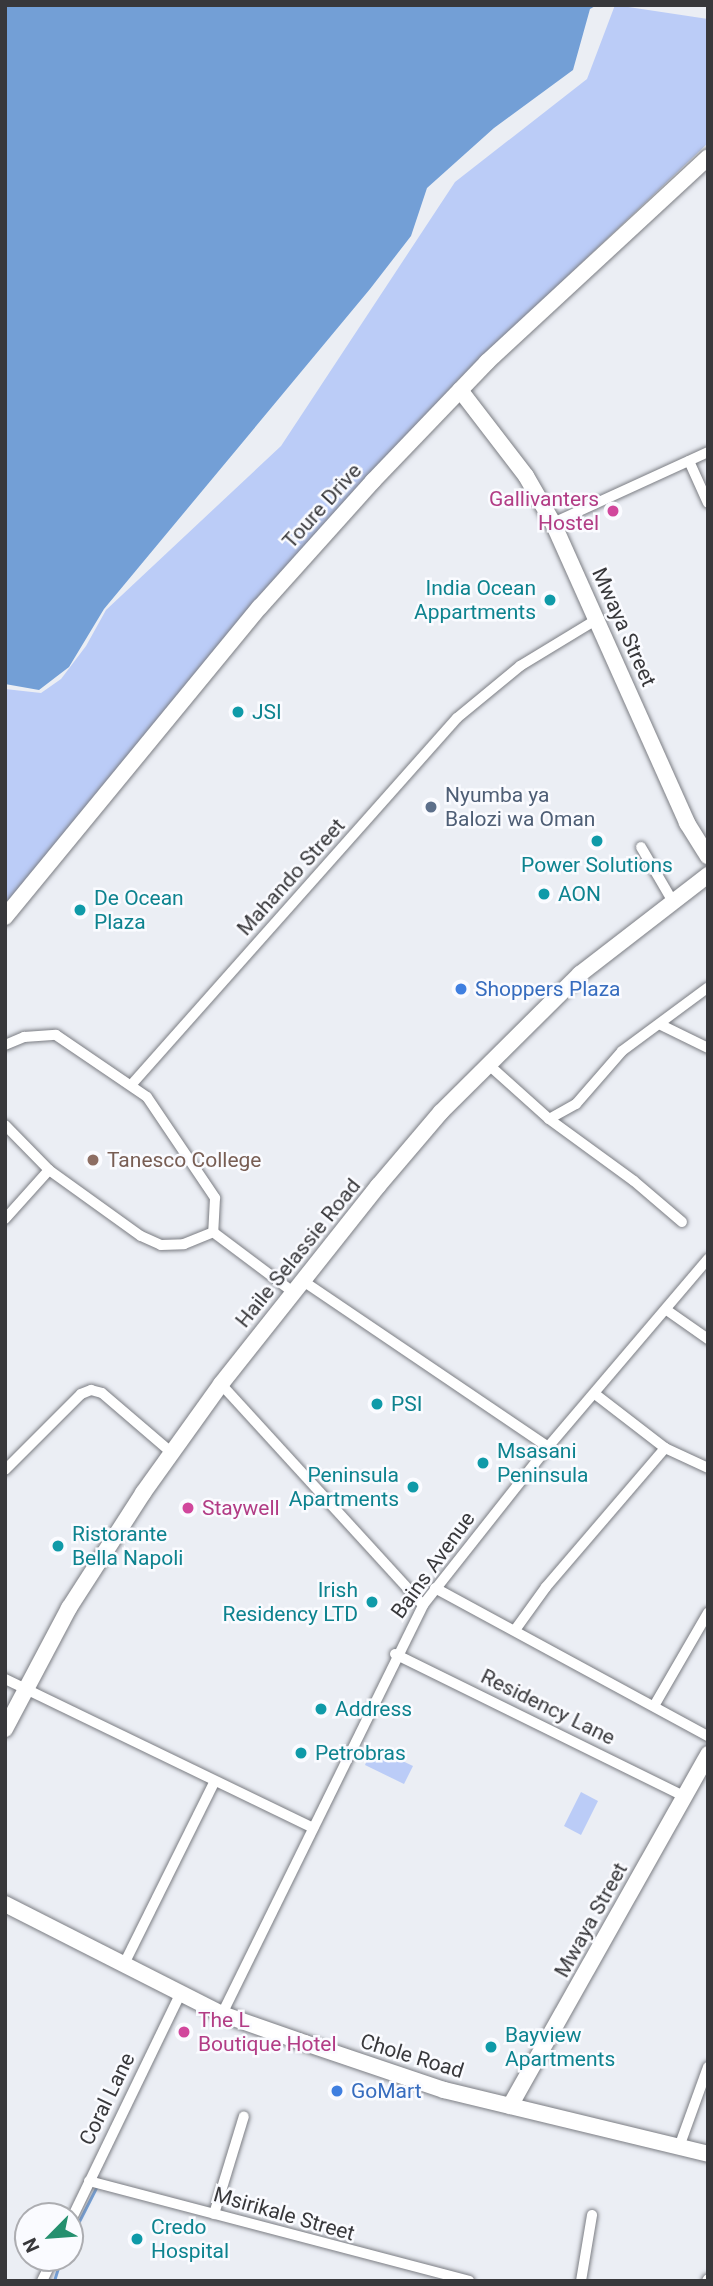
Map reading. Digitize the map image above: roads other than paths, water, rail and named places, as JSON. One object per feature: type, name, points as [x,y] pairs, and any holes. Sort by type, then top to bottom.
[{"type":"street","name":"Toure Drive","points":[[5,917],[260,607],[460,390],[708,157]]},
{"type":"street","name":"Mwaya Street","points":[[460,390],[526,476],[553,523],[599,618],[655,753],[708,856]]},
{"type":"street","points":[[553,523],[708,452]]},
{"type":"street","points":[[689,461],[708,503]]},
{"type":"street","name":"Mahando Street","points":[[132,1084],[457,718],[520,666],[599,618]]},
{"type":"street","points":[[641,847],[672,900]]},
{"type":"street","name":"Haile Selassie Road","points":[[5,1729],[104,1551],[220,1384],[442,1112],[580,974],[672,900],[708,875]]},
{"type":"street","points":[[549,1119],[576,1104],[622,1051],[661,1025],[707,988]]},
{"type":"street","points":[[661,1025],[708,1048]]},
{"type":"street","points":[[5,1045],[24,1037],[57,1035],[132,1084],[158,1112],[215,1198],[213,1232]]},
{"type":"street","points":[[490,1066],[549,1119],[634,1181],[682,1223]]},
{"type":"street","points":[[5,1125],[49,1170],[131,1230],[162,1245],[184,1244],[213,1232]]},
{"type":"street","points":[[5,1219],[49,1170]]},
{"type":"street","points":[[213,1232],[548,1447]]},
{"type":"street","name":"Bains Avenue","points":[[222,2014],[395,1654],[423,1605],[548,1447],[668,1311],[708,1259]]},
{"type":"street","points":[[668,1311],[708,1339]]},
{"type":"street","points":[[220,1384],[423,1605]]},
{"type":"street","points":[[5,1470],[81,1394],[91,1390],[102,1393],[172,1454]]},
{"type":"street","points":[[595,1394],[665,1448],[708,1468]]},
{"type":"street","points":[[515,1630],[546,1587],[665,1448]]},
{"type":"street","points":[[435,1588],[708,1736]]},
{"type":"street","points":[[654,1706],[708,1613]]},
{"type":"street","name":"Residency Lane","points":[[395,1654],[683,1796]]},
{"type":"street","points":[[5,1679],[24,1691],[313,1828]]},
{"type":"street","name":"Mwaya Street","points":[[510,2106],[708,1754]]},
{"type":"street","points":[[124,1964],[215,1782]]},
{"type":"street","name":"Chole Road","points":[[5,1904],[222,2014],[384,2071],[510,2106],[708,2154]]},
{"type":"street","name":"Coral Lane","points":[[79,2202],[180,1994]]},
{"type":"street","points":[[679,2147],[708,2067]]},
{"type":"street","points":[[214,2214],[244,2116]]},
{"type":"street","name":"Msirikale Street","points":[[89,2181],[469,2281]]},
{"type":"street","points":[[581,2281],[592,2215]]},
{"type":"waterway","points":[[84,2212],[97,2186]]},
{"type":"waterway","points":[[54,2281],[57,2272]]},
{"type":"place","name":"Gallivanters Hostel","points":[[613,511]]},
{"type":"place","name":"India Ocean Appartments","points":[[550,600]]},
{"type":"place","name":"JSI","points":[[238,712]]},
{"type":"place","name":"Nyumba ya Balozi wa Oman","points":[[431,807]]},
{"type":"place","name":"Power Solutions","points":[[597,841]]},
{"type":"place","name":"AON","points":[[544,894]]},
{"type":"place","name":"De Ocean Plaza","points":[[80,910]]},
{"type":"place","name":"Shoppers Plaza","points":[[461,989]]},
{"type":"place","name":"Tanesco College","points":[[93,1160]]},
{"type":"place","name":"PSI","points":[[377,1404]]},
{"type":"place","name":"Msasani Peninsula","points":[[483,1463]]},
{"type":"place","name":"Peninsula Apartments","points":[[413,1487]]},
{"type":"place","name":"Staywell","points":[[188,1508]]},
{"type":"place","name":"Ristorante Bella Napoli","points":[[58,1546]]},
{"type":"place","name":"Irish Residency LTD","points":[[372,1602]]},
{"type":"place","name":"Address","points":[[321,1709]]},
{"type":"place","name":"Petrobras","points":[[301,1753]]},
{"type":"place","name":"The L Boutique Hotel","points":[[184,2032]]},
{"type":"place","name":"Bayview Apartments","points":[[491,2047]]},
{"type":"place","name":"GoMart","points":[[337,2091]]},
{"type":"place","name":"Credo Hospital","points":[[137,2239]]}]
